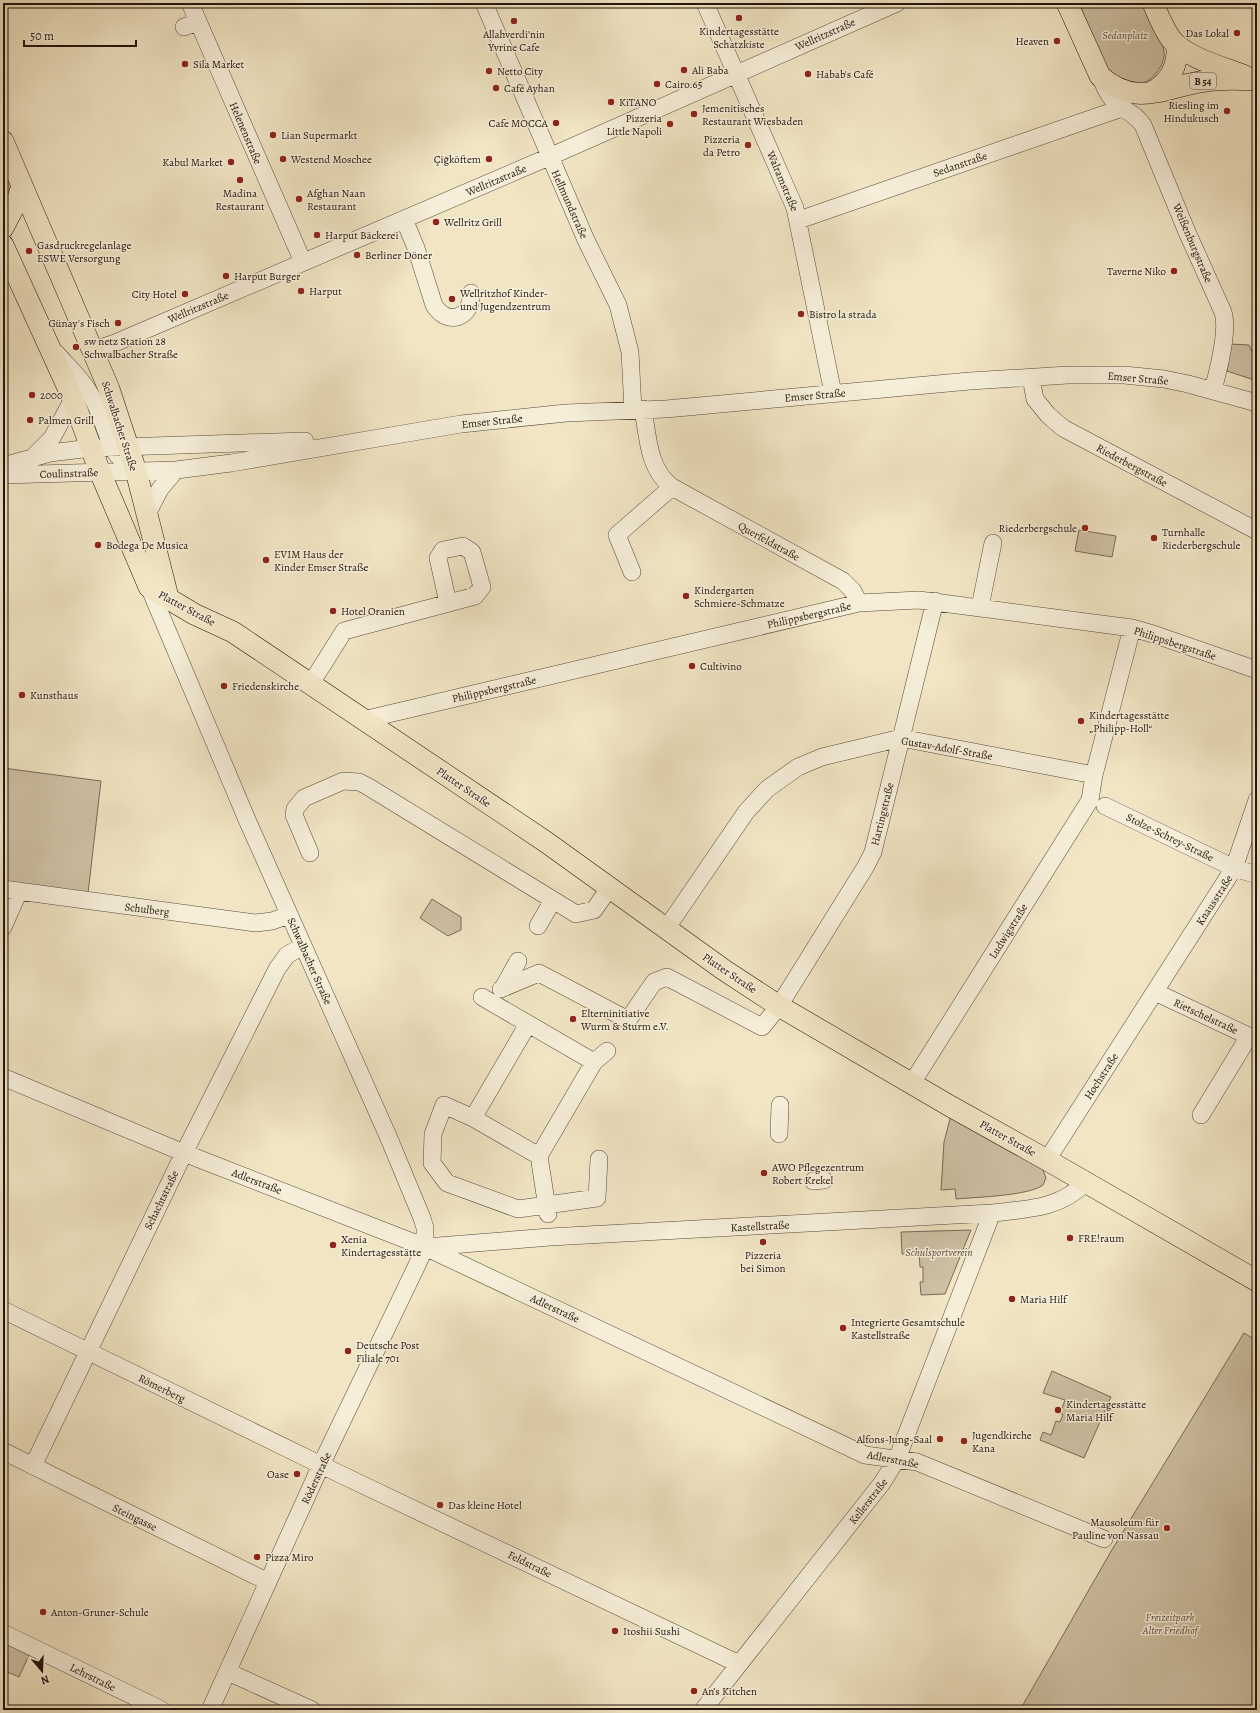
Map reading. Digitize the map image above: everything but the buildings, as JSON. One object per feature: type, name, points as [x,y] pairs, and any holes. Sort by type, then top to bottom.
[{"type":"main road","name":"B 54","points":[[1066,3],[1100,76],[1122,91],[1138,95],[1206,81],[1256,80]]},
{"type":"main road","name":"B 54","points":[[1153,3],[1163,26],[1176,45],[1194,56],[1256,80]]},
{"type":"main road","points":[[1152,92],[1160,87],[1172,72],[1177,59],[1176,45]]},
{"type":"main road","name":"Schwalbacher Straße","points":[[3,142],[109,389],[120,447],[136,471],[160,590]]},
{"type":"main road","points":[[3,228],[17,201],[22,186]]},
{"type":"main road","name":"Schwalbacher Straße","points":[[3,245],[9,274],[49,344],[73,399],[100,472],[160,590]]},
{"type":"main road","name":"Platter Straße","points":[[160,590],[194,614],[226,628],[546,842],[666,929],[779,1006],[1257,1280]]},
{"type":"street","name":"Helenenstraße","points":[[190,3],[191,24],[208,45],[303,262]]},
{"type":"street","name":"Walramstraße","points":[[705,3],[792,199],[799,220],[833,393]]},
{"type":"street","name":"Wellritzstraße","points":[[92,348],[109,346],[549,157],[897,3]]},
{"type":"street","name":"Hellmundstraße","points":[[489,5],[549,157],[588,245],[621,312],[631,359],[638,410]]},
{"type":"street","points":[[1100,76],[1109,95],[1122,108]]},
{"type":"street","name":"Sedanstraße","points":[[799,220],[1122,108]]},
{"type":"street","name":"Weißenburgstraße","points":[[1122,108],[1135,115],[1143,125],[1223,312],[1224,332],[1218,371],[1213,390]]},
{"type":"street","points":[[404,219],[416,248],[434,305],[438,311],[449,318],[462,315],[471,306],[471,293]]},
{"type":"street","points":[[49,344],[82,381],[90,393],[102,419],[120,447]]},
{"type":"street","name":"Emser Straße","points":[[136,471],[176,470],[231,463],[371,438],[461,424],[566,413],[666,409],[970,381],[1090,374],[1124,375],[1164,379],[1213,390],[1257,403]]},
{"type":"street","name":"Riederbergstraße","points":[[1031,378],[1034,400],[1063,428],[1257,531]]},
{"type":"street","points":[[34,456],[47,445],[55,435],[73,399]]},
{"type":"street","name":"Querfeldstraße","points":[[638,410],[656,469],[660,476],[672,487],[842,581],[853,591],[859,603]]},
{"type":"street","name":"Emser Straße","points":[[91,448],[371,438]]},
{"type":"street","name":"Coulinstraße","points":[[3,466],[34,456],[67,450],[91,448]]},
{"type":"street","points":[[146,516],[160,489],[176,470]]},
{"type":"street","name":"Coulinstraße","points":[[3,475],[136,471]]},
{"type":"street","points":[[632,572],[617,535],[672,487]]},
{"type":"street","points":[[980,607],[993,543]]},
{"type":"street","name":"Schwalbacher Straße","points":[[160,590],[187,677],[251,829],[388,1136],[422,1218],[425,1233],[425,1247]]},
{"type":"street","name":"Philippsbergstraße","points":[[363,720],[859,603],[905,600],[980,607],[1132,628],[1154,634],[1257,670]]},
{"type":"street","name":"Hartingstraße","points":[[503,988],[539,973],[628,1020],[654,982],[667,977],[762,1027],[779,1006],[870,858],[935,602]]},
{"type":"street","points":[[310,685],[344,631],[448,603]]},
{"type":"street","name":"Ludwigstraße","points":[[912,1083],[1090,800],[1094,775],[1132,628]]},
{"type":"street","name":"Gustav-Adolf-Straße","points":[[666,929],[746,812],[767,788],[798,767],[822,757],[901,738],[1094,775]]},
{"type":"street","points":[[310,853],[294,818],[295,809],[304,798],[343,782],[359,782],[576,914],[594,910],[610,887]]},
{"type":"street","name":"Knausstraße","points":[[1155,992],[1234,868],[1257,800]]},
{"type":"street","name":"Stolze-Schrey-Straße","points":[[1105,806],[1234,868],[1257,875]]},
{"type":"street","points":[[3,927],[11,890]]},
{"type":"street","name":"Schulberg","points":[[11,890],[256,923],[272,921],[289,915]]},
{"type":"street","points":[[538,926],[553,900]]},
{"type":"street","name":"Schachtstraße","points":[[33,1466],[184,1153],[276,969],[287,955],[303,946]]},
{"type":"street","points":[[518,961],[503,988],[482,997],[594,1062]]},
{"type":"street","name":"Rietschelstraße","points":[[1155,992],[1253,1038]]},
{"type":"street","name":"Hochstraße","points":[[1047,1160],[1155,992]]},
{"type":"street","points":[[473,1118],[528,1024]]},
{"type":"street","points":[[1201,1115],[1253,1038]]},
{"type":"street","points":[[547,1209],[539,1156],[594,1062],[607,1052]]},
{"type":"street","name":"Adlerstraße","points":[[3,1077],[184,1153],[425,1247],[865,1455],[917,1462],[1104,1539]]},
{"type":"street","points":[[539,1156],[473,1118],[444,1105],[433,1134],[432,1163],[448,1183],[518,1209],[547,1209],[598,1198],[598,1159]]},
{"type":"street","points":[[780,1105],[780,1134]]},
{"type":"street","name":"Kastellstraße","points":[[425,1247],[550,1237],[992,1213],[1034,1208],[1054,1203],[1067,1198],[1086,1182]]},
{"type":"street","name":"Kellerstraße","points":[[703,1710],[882,1483],[897,1459],[992,1213]]},
{"type":"street","name":"Röderstraße","points":[[210,1710],[322,1465],[425,1247]]},
{"type":"street","name":"Römerberg","points":[[3,1310],[322,1465]]},
{"type":"street","name":"Steingasse","points":[[3,1451],[268,1582]]},
{"type":"street","name":"Feldstraße","points":[[322,1465],[739,1664]]},
{"type":"street","name":"Lehrstraße","points":[[3,1633],[162,1710]]},
{"type":"street","points":[[228,1672],[312,1710]]},
{"type":"green space","name":"Sedanplatz","points":[[1079,3],[1145,3],[1164,52],[1162,63],[1156,74],[1146,81],[1136,84],[1109,76]]},
{"type":"green space","points":[[3,163],[24,213],[4,221],[3,218]]},
{"type":"green space","points":[[1231,344],[1249,345],[1252,352],[1257,353],[1257,381],[1227,371]]},
{"type":"green space","points":[[1079,530],[1116,536],[1112,557],[1075,551]]},
{"type":"green space","points":[[3,768],[101,781],[88,893],[3,882]]},
{"type":"green space","points":[[432,899],[461,917],[461,930],[448,936],[420,918]]},
{"type":"green space","points":[[951,1115],[1043,1170],[1046,1178],[1043,1185],[1036,1189],[1014,1194],[956,1199],[955,1189],[941,1190],[944,1142]]},
{"type":"green space","name":"Schulsportverein","points":[[971,1230],[945,1294],[921,1295],[920,1282],[923,1282],[923,1267],[920,1267],[919,1253],[902,1254],[901,1232]]},
{"type":"green space","name":"Freizeitpark Alter Friedhof","points":[[1244,1333],[1257,1341],[1257,1710],[1020,1710],[1110,1553]]},
{"type":"green space","points":[[1052,1371],[1111,1397],[1084,1458],[1040,1440],[1043,1432],[1051,1435],[1056,1421],[1060,1422],[1063,1415],[1060,1413],[1065,1400],[1043,1393]]},
{"type":"green space","points":[[3,1642],[29,1655],[19,1677],[3,1670]]},
{"type":"place","name":"Kindertagesstätte Schatzkiste","points":[[739,18]]},
{"type":"place","name":"Allahverdi’nin Yvrine Cafe","points":[[514,21]]},
{"type":"place","name":"Das Lokal","points":[[1237,33]]},
{"type":"place","name":"Heaven","points":[[1057,41]]},
{"type":"place","name":"Sila Market","points":[[185,64]]},
{"type":"place","name":"Ali Baba","points":[[684,70]]},
{"type":"place","name":"Netto City","points":[[489,71]]},
{"type":"place","name":"Habab's Café","points":[[808,74]]},
{"type":"place","name":"Cairo.65","points":[[657,84]]},
{"type":"place","name":"Café Ayhan","points":[[496,88]]},
{"type":"place","name":"KiTANO","points":[[611,102]]},
{"type":"place","name":"Riesling im Hindukusch","points":[[1227,111]]},
{"type":"place","name":"Jemenitisches Restaurant Wiesbaden","points":[[694,114]]},
{"type":"place","name":"Cafe MOCCA","points":[[556,123]]},
{"type":"place","name":"Pizzeria Little Napoli","points":[[670,124]]},
{"type":"place","name":"Lian Supermarkt","points":[[273,135]]},
{"type":"place","name":"Pizzeria da Petro","points":[[748,145]]},
{"type":"place","name":"Westend Moschee","points":[[283,159]]},
{"type":"place","name":"Çiğköftem","points":[[489,159]]},
{"type":"place","name":"Kabul Market","points":[[231,162]]},
{"type":"place","name":"Madina Restaurant","points":[[240,180]]},
{"type":"place","name":"Afghan Naan Restaurant","points":[[299,199]]},
{"type":"place","name":"Wellritz Grill","points":[[436,222]]},
{"type":"place","name":"Harput Bäckerei","points":[[317,235]]},
{"type":"place","name":"Gasdruckregelanlage ESWE Versorgung","points":[[29,251]]},
{"type":"place","name":"Berliner Döner","points":[[357,255]]},
{"type":"place","name":"Taverne Niko","points":[[1174,271]]},
{"type":"place","name":"Harput Burger","points":[[226,276]]},
{"type":"place","name":"Harput","points":[[301,291]]},
{"type":"place","name":"City Hotel","points":[[185,294]]},
{"type":"place","name":"Wellritzhof Kinder- und Jugendzentrum","points":[[452,299]]},
{"type":"place","name":"Bistro la strada","points":[[801,314]]},
{"type":"place","name":"Günay's Fisch","points":[[118,323]]},
{"type":"place","name":"sw netz Station 28 Schwalbacher Straße","points":[[76,347]]},
{"type":"place","name":"2000","points":[[32,395]]},
{"type":"place","name":"Palmen Grill","points":[[30,420]]},
{"type":"place","name":"Riederbergschule","points":[[1085,528]]},
{"type":"place","name":"Turnhalle Riederbergschule","points":[[1154,538]]},
{"type":"place","name":"Bodega De Musica","points":[[98,545]]},
{"type":"place","name":"EVIM Haus der Kinder Emser Straße","points":[[266,560]]},
{"type":"place","name":"Kindergarten Schmiere-Schmatze","points":[[686,596]]},
{"type":"place","name":"Hotel Oranien","points":[[333,611]]},
{"type":"place","name":"Cultivino","points":[[692,666]]},
{"type":"place","name":"Friedenskirche","points":[[224,686]]},
{"type":"place","name":"Kunsthaus","points":[[22,695]]},
{"type":"place","name":"Kindertagesstätte „Philipp-Holl“","points":[[1081,721]]},
{"type":"place","name":"Elterninitiative Wurm & Sturm e.V.","points":[[573,1019]]},
{"type":"place","name":"AWO Pflegezentrum Robert Krekel","points":[[764,1173]]},
{"type":"place","name":"FRE!raum","points":[[1070,1238]]},
{"type":"place","name":"Pizzeria bei Simon","points":[[763,1242]]},
{"type":"place","name":"Xenia Kindertagesstätte","points":[[333,1245]]},
{"type":"place","name":"Maria Hilf","points":[[1012,1299]]},
{"type":"place","name":"Integrierte Gesamtschule Kastellstraße","points":[[843,1328]]},
{"type":"place","name":"Deutsche Post Filiale 701","points":[[348,1351]]},
{"type":"place","name":"Kindertagesstätte Maria Hilf","points":[[1058,1410]]},
{"type":"place","name":"Alfons-Jung-Saal","points":[[940,1439]]},
{"type":"place","name":"Jugendkirche Kana","points":[[964,1441]]},
{"type":"place","name":"Oase","points":[[297,1474]]},
{"type":"place","name":"Das kleine Hotel","points":[[440,1505]]},
{"type":"place","name":"Mausoleum für Pauline von Nassau","points":[[1167,1528]]},
{"type":"place","name":"Pizza Miro","points":[[257,1557]]},
{"type":"place","name":"Anton-Gruner-Schule","points":[[43,1612]]},
{"type":"place","name":"Itoshii Sushi","points":[[615,1631]]},
{"type":"place","name":"An’s Kitchen","points":[[694,1691]]}]
